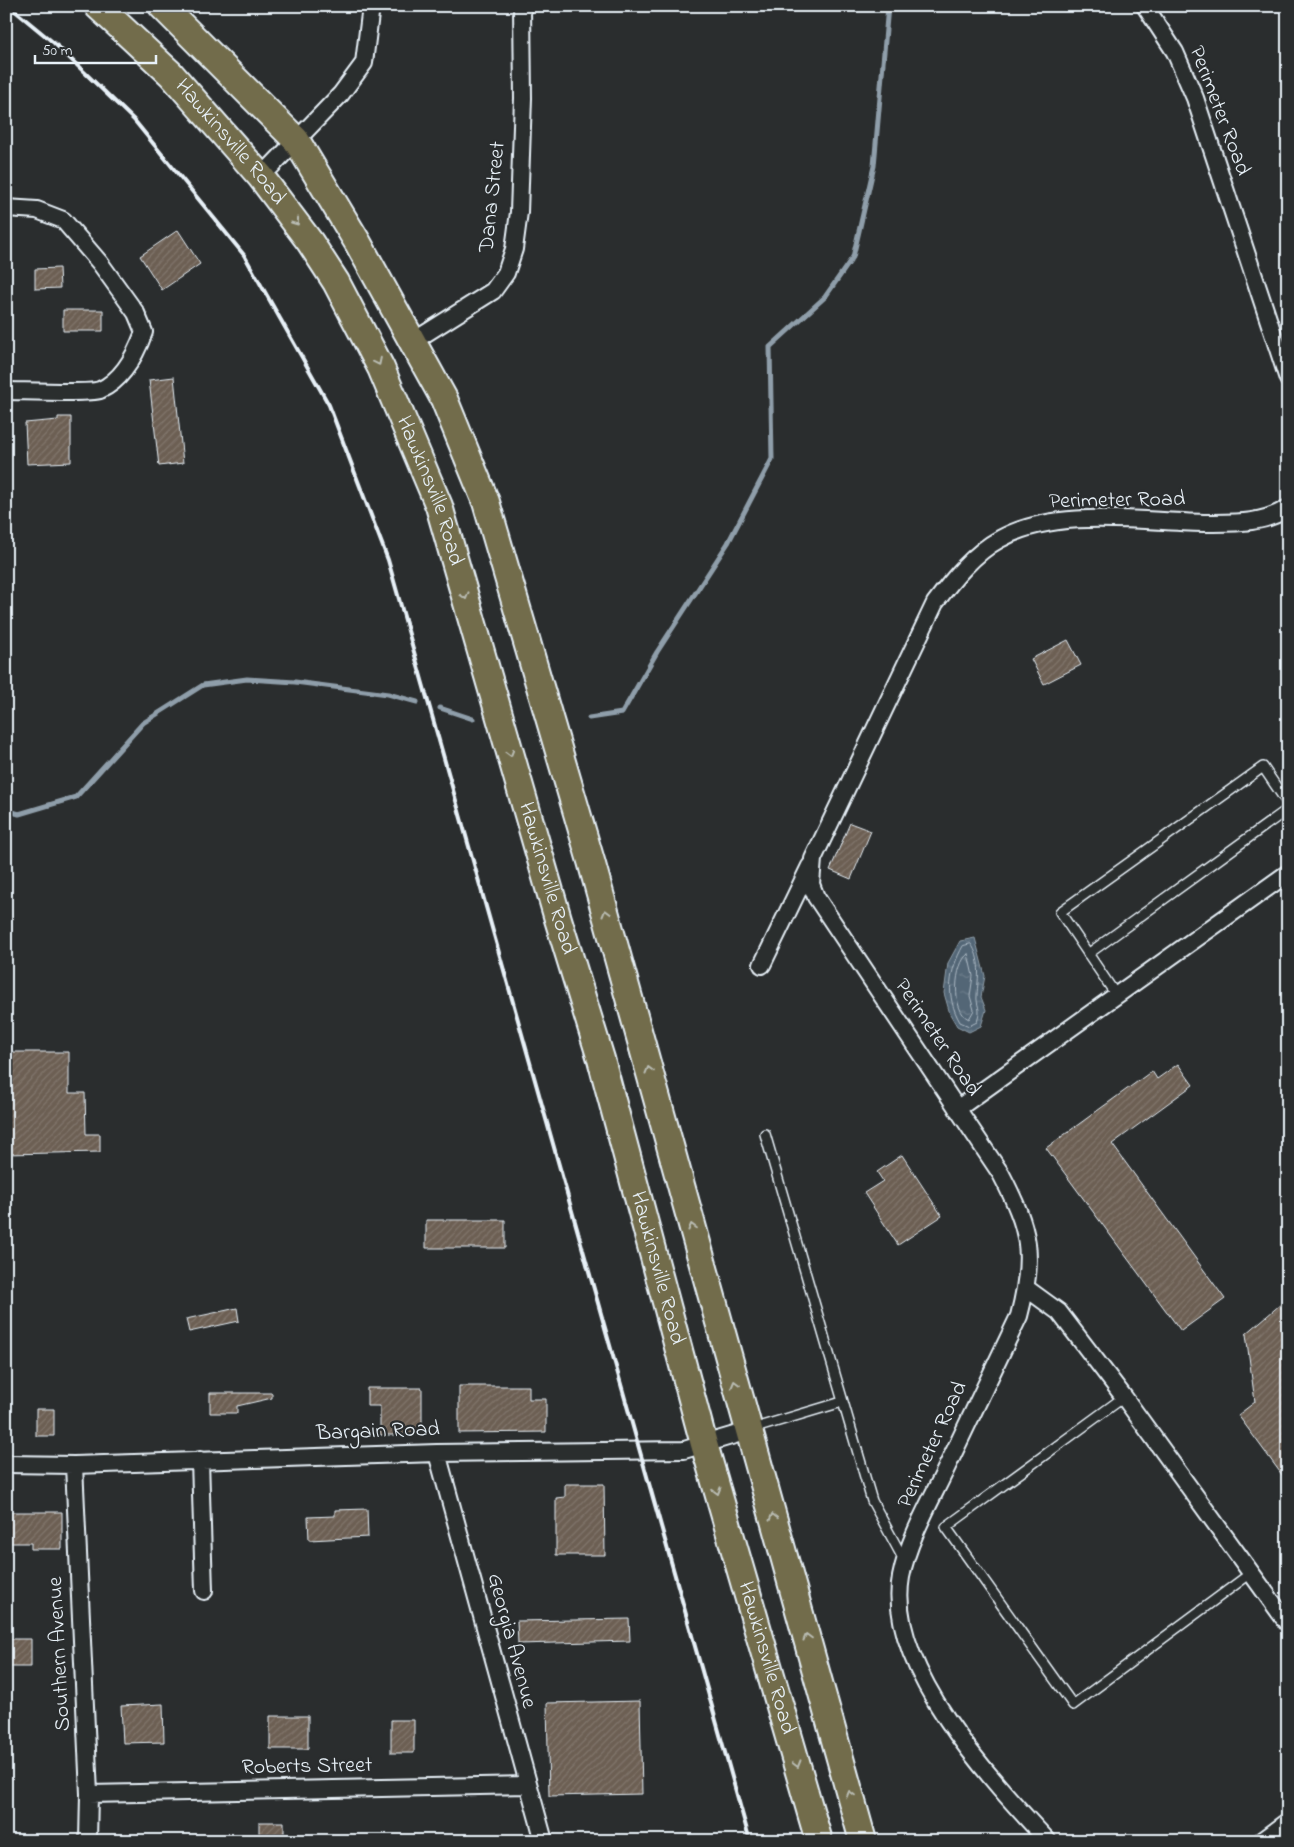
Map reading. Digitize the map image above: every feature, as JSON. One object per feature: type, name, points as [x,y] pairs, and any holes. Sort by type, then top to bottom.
[{"type":"main road","name":"Hawkinsville Road","points":[[98,6],[172,74],[260,177],[310,242],[360,325],[381,368],[439,506],[558,919],[601,1059],[704,1444],[819,1841]]},
{"type":"main road","name":"Hawkinsville Road","points":[[162,6],[296,140],[358,244],[444,399],[486,502],[591,861],[863,1841]]},
{"type":"street","points":[[260,177],[341,94],[364,63],[371,6]]},
{"type":"street","name":"Dana Street","points":[[412,342],[493,291],[506,274],[514,249],[518,212],[523,98],[522,6]]},
{"type":"street","name":"Perimeter Road","points":[[1145,6],[1175,52],[1195,98],[1288,379]]},
{"type":"street","points":[[6,208],[37,210],[63,220],[95,257],[136,313],[144,332],[138,348],[125,371],[99,390],[6,391]]},
{"type":"street","name":"Perimeter Road","points":[[1048,1841],[984,1770],[936,1702],[917,1666],[906,1635],[901,1609],[901,1579],[905,1562],[929,1505],[1019,1316],[1026,1288],[1029,1259],[1024,1224],[1000,1174],[816,897],[812,884],[813,859],[935,602],[957,574],[998,539],[1028,526],[1064,520],[1243,523],[1274,517],[1288,508]]},
{"type":"street","points":[[762,965],[813,859]]},
{"type":"street","points":[[958,1109],[1288,873]]},
{"type":"street","points":[[1026,1288],[1059,1312],[1124,1396],[1288,1624]]},
{"type":"street","name":"Bargain Road","points":[[6,1464],[74,1465],[437,1452],[684,1450],[748,1431]]},
{"type":"street","name":"Georgia Avenue","points":[[437,1452],[527,1785],[544,1841]]},
{"type":"street","points":[[200,1460],[204,1590]]},
{"type":"street","name":"Southern Avenue","points":[[74,1465],[89,1794],[88,1841]]},
{"type":"street","name":"Roberts Street","points":[[89,1794],[527,1785]]},
{"type":"street","points":[[1261,1841],[1288,1821]]},
{"type":"lane","points":[[1116,995],[1060,912],[1263,767],[1288,804]]},
{"type":"lane","points":[[1088,954],[1288,809]]},
{"type":"lane","points":[[765,1134],[872,1501],[905,1562]]},
{"type":"lane","points":[[1124,1396],[946,1527],[1073,1705],[1251,1573]]},
{"type":"lane","points":[[748,1431],[842,1402]]},
{"type":"water","points":[[975,938],[985,976],[981,997],[986,1010],[981,1026],[969,1032],[957,1026],[950,1014],[944,993],[948,963],[960,941]]},
{"type":"building","points":[[178,230],[200,264],[162,290],[140,256]]},
{"type":"building","points":[[59,268],[60,288],[35,289],[35,269]]},
{"type":"building","points":[[63,310],[103,310],[103,331],[63,331]]},
{"type":"building","points":[[174,377],[183,463],[159,466],[149,380]]},
{"type":"building","points":[[58,417],[71,417],[71,462],[27,464],[25,423],[58,420]]},
{"type":"building","points":[[1068,640],[1081,665],[1044,684],[1031,659]]},
{"type":"building","points":[[850,823],[871,831],[851,879],[830,870]]},
{"type":"building","points":[[6,1052],[69,1052],[69,1093],[85,1093],[86,1134],[100,1134],[100,1152],[6,1154]]},
{"type":"building","points":[[1178,1064],[1193,1085],[1112,1144],[1225,1299],[1181,1331],[1046,1148],[1152,1071],[1157,1079]]},
{"type":"building","points":[[902,1155],[942,1216],[898,1245],[864,1193],[883,1181],[877,1172]]},
{"type":"building","points":[[426,1220],[505,1220],[505,1248],[426,1248]]},
{"type":"building","points":[[1288,1298],[1288,1483],[1238,1415],[1255,1402],[1246,1334]]},
{"type":"building","points":[[237,1308],[239,1321],[189,1332],[186,1319]]},
{"type":"building","points":[[459,1386],[529,1386],[529,1399],[546,1399],[546,1432],[459,1433]]},
{"type":"building","points":[[367,1388],[422,1388],[422,1435],[380,1435],[380,1406],[367,1406]]},
{"type":"building","points":[[210,1393],[272,1393],[272,1398],[237,1406],[237,1413],[210,1413]]},
{"type":"building","points":[[36,1409],[54,1409],[54,1436],[36,1436]]},
{"type":"building","points":[[565,1484],[604,1484],[605,1555],[556,1555],[556,1498],[565,1497]]},
{"type":"building","points":[[367,1509],[368,1537],[309,1540],[308,1517],[335,1516],[335,1510]]},
{"type":"building","points":[[6,1512],[62,1512],[62,1549],[31,1549],[31,1543],[6,1543]]},
{"type":"building","points":[[629,1619],[630,1641],[518,1644],[517,1621]]},
{"type":"building","points":[[6,1639],[31,1639],[31,1667],[6,1667]]},
{"type":"building","points":[[640,1701],[642,1794],[549,1796],[547,1703]]},
{"type":"building","points":[[163,1704],[164,1742],[123,1743],[121,1706]]},
{"type":"building","points":[[270,1716],[308,1716],[308,1749],[270,1749]]},
{"type":"building","points":[[391,1720],[414,1720],[414,1753],[391,1753]]},
{"type":"building","points":[[259,1822],[284,1822],[284,1841],[259,1841]]},
{"type":"waterway","points":[[589,718],[622,713],[657,652],[728,543],[772,459],[770,347],[825,297],[853,257],[874,166],[888,6]]},
{"type":"waterway","points":[[6,810],[19,814],[76,797],[143,723],[203,685],[247,679],[295,682],[388,694],[417,702]]},
{"type":"waterway","points":[[440,708],[473,719]]},
{"type":"railway","points":[[9,6],[54,43],[134,120],[244,255],[329,405],[388,560],[750,1841]]}]
